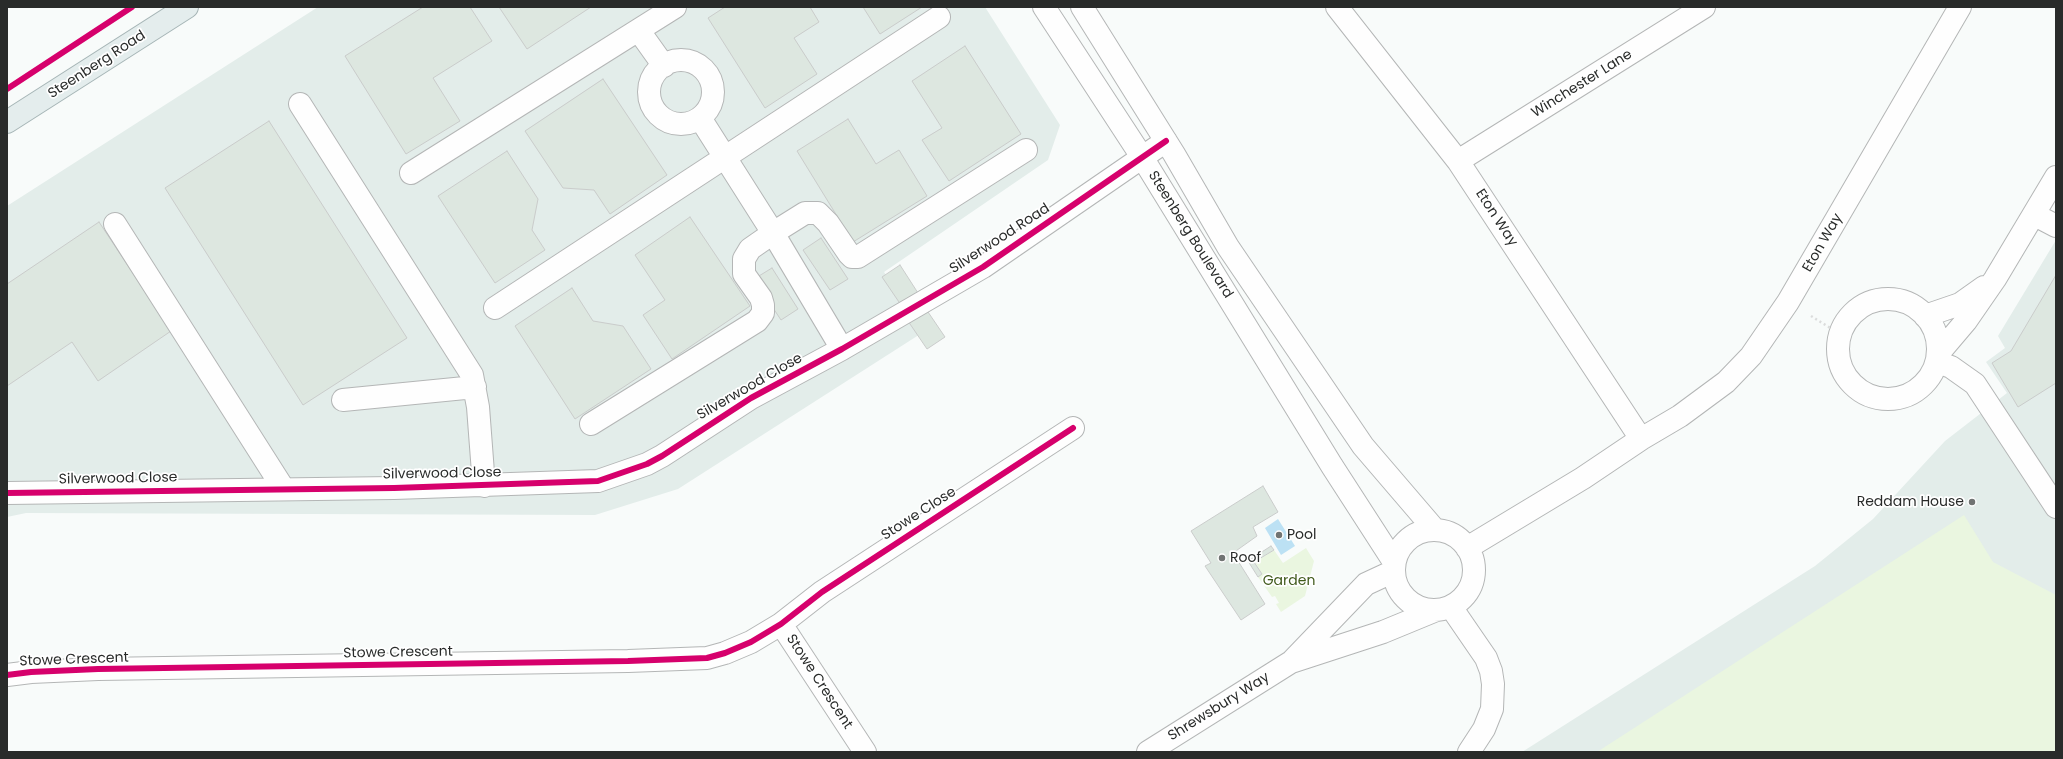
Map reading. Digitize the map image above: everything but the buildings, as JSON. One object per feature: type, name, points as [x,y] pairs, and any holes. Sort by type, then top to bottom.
[{"type":"main road","name":"Steenberg Road","points":[[7,122],[188,7]]},
{"type":"street","points":[[411,173],[675,7]]},
{"type":"street","name":"Steenberg Boulevard","points":[[1044,7],[1142,157],[1394,567]]},
{"type":"street","name":"Steenberg Boulevard","points":[[1082,7],[1166,141],[1228,247],[1362,446],[1435,530]]},
{"type":"street","name":"Eton Way","points":[[1336,7],[1458,161],[1641,439]]},
{"type":"street","name":"Winchester Lane","points":[[1458,161],[1704,7]]},
{"type":"street","name":"Eton Way","points":[[1467,548],[1583,478],[1641,439],[1680,416],[1726,382],[1751,356],[1788,302],[1960,7]]},
{"type":"street","points":[[495,308],[939,17]]},
{"type":"street","points":[[639,31],[664,66]]},
{"type":"street","points":[[680,59],[691,61],[701,66],[708,74],[712,83],[714,94],[709,108],[700,118],[690,123],[679,124],[661,117],[654,109],[650,99],[650,87],[653,77],[669,62],[680,59]]},
{"type":"street","points":[[300,104],[464,359],[472,375],[475,387],[484,486]]},
{"type":"street","points":[[700,118],[773,233],[842,349]]},
{"type":"street","name":"Silverwood Road","points":[[842,349],[982,267],[1166,141]]},
{"type":"street","points":[[591,424],[757,321],[763,313],[763,305],[761,298],[744,274],[744,259],[750,249],[773,233],[805,213],[818,213],[828,223],[849,254],[852,257],[858,257],[1026,150]]},
{"type":"street","points":[[2056,178],[1995,279],[1938,358],[1930,377],[1912,393],[1890,400],[1866,395],[1848,380],[1838,357],[1840,334],[1853,313],[1874,300],[1898,299],[1920,310],[1935,329],[1938,358],[1975,384],[2056,506]]},
{"type":"street","points":[[2035,215],[2056,226]]},
{"type":"street","points":[[115,224],[284,488]]},
{"type":"street","points":[[1925,316],[1960,304],[1995,279]]},
{"type":"street","name":"Silverwood Close","points":[[8,492],[484,486],[598,481],[626,472],[662,456],[751,398],[842,349]]},
{"type":"street","points":[[343,400],[475,387]]},
{"type":"street","points":[[1298,411],[1326,392]]},
{"type":"street","name":"Stowe Close","points":[[782,624],[822,592],[1073,428]]},
{"type":"street","points":[[1291,662],[1383,632],[1442,609],[1462,599],[1470,588],[1474,575],[1473,561],[1467,548],[1458,538],[1448,532],[1435,530],[1421,532],[1408,539],[1401,547],[1394,567],[1398,590],[1408,601],[1420,608],[1442,609],[1486,658],[1493,684],[1492,709],[1484,729],[1469,752]]},
{"type":"street","points":[[1291,662],[1366,584],[1394,567]]},
{"type":"street","name":"Stowe Crescent","points":[[7,675],[98,670],[700,658],[725,653],[751,642],[782,624],[865,752]]},
{"type":"street","name":"Shrewsbury Way","points":[[1148,752],[1291,662]]},
{"type":"path","points":[[1788,302],[1840,334]]},
{"type":"shaded area","points":[[318,7],[985,7],[1060,125],[1048,160],[884,272],[925,331],[678,489],[595,515],[26,513],[7,517],[7,206]]},
{"type":"shaded area","name":"Reddam House","points":[[2056,240],[2056,752],[1522,752],[1815,566],[1873,519],[1945,441],[2007,393],[1986,362],[2005,348],[1998,336]]},
{"type":"green space","points":[[1964,515],[1993,562],[2056,595],[2056,752],[1597,752]]},
{"type":"green space","name":"Garden","points":[[1306,548],[1314,561],[1305,596],[1281,612],[1276,604],[1279,603],[1275,596],[1272,597],[1258,577],[1262,574],[1255,562],[1274,550],[1283,563]]},
{"type":"water","name":"Pool","points":[[1278,519],[1295,546],[1281,555],[1265,528]]},
{"type":"cycle path","points":[[7,89],[132,7]]},
{"type":"cycle path","points":[[7,493],[394,488],[598,481],[647,464],[662,456],[751,398],[842,349],[983,267],[1166,141]]},
{"type":"cycle path","points":[[7,675],[31,672],[98,669],[628,661],[707,658],[725,653],[751,642],[781,624],[822,592],[1073,428]]},
{"type":"place","name":"Reddam House","points":[[1972,502]]},
{"type":"place","name":"Pool","points":[[1279,535]]},
{"type":"place","name":"Roof","points":[[1222,558]]}]
